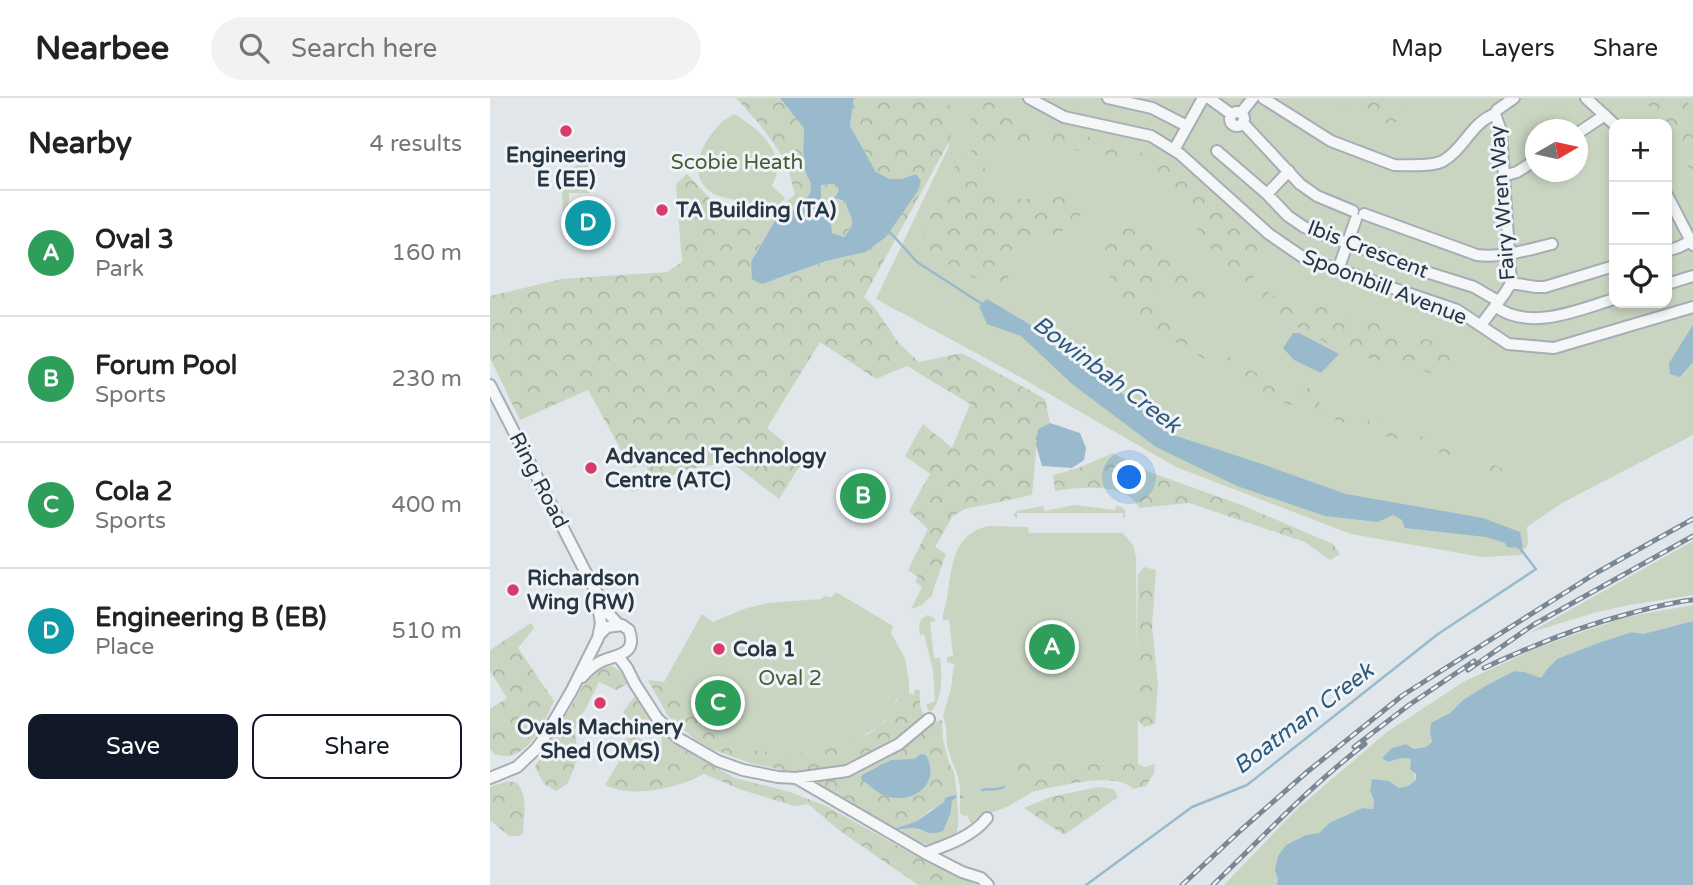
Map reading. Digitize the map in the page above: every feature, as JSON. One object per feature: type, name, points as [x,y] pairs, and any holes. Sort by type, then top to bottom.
[{"type":"street","name":"Spoonbill Avenue","points":[[1029,98],[1064,117],[1151,136],[1174,150],[1284,246],[1304,258],[1457,310],[1508,344],[1554,348],[1693,307]]},
{"type":"street","points":[[1108,98],[1152,108],[1187,126]]},
{"type":"street","points":[[1174,150],[1206,98],[1238,117],[1300,184],[1317,196],[1358,215],[1477,255],[1493,257],[1552,244]]},
{"type":"street","points":[[1238,117],[1253,98]]},
{"type":"street","points":[[1263,98],[1331,141],[1394,165],[1440,162],[1450,155],[1481,121],[1495,114],[1514,98]]},
{"type":"street","points":[[1586,98],[1609,119]]},
{"type":"street","name":"Fairy Wren Way","points":[[1480,325],[1511,284],[1501,131],[1495,114]]},
{"type":"street","points":[[1588,126],[1605,115]]},
{"type":"street","name":"Ibis Crescent","points":[[1217,151],[1288,216],[1304,227],[1474,287],[1505,314],[1543,318],[1609,300]]},
{"type":"street","points":[[1503,176],[1525,167]]},
{"type":"street","points":[[1267,194],[1289,171]]},
{"type":"street","points":[[1672,205],[1692,243],[1672,249]]},
{"type":"street","points":[[1338,270],[1358,215]]},
{"type":"street","points":[[1511,284],[1545,287],[1609,268]]},
{"type":"street","points":[[1672,282],[1693,276]]},
{"type":"street","name":"Ring Road","points":[[490,385],[608,613],[618,625],[626,627],[631,634],[632,640],[620,655]]},
{"type":"street","name":"Ring Road","points":[[587,575],[600,609],[599,637]]},
{"type":"street","points":[[490,778],[517,767],[527,759],[544,738],[599,637],[607,627],[618,625]]},
{"type":"street","points":[[599,637],[600,649],[603,652],[620,655]]},
{"type":"street","points":[[620,655],[657,718],[678,738],[718,761],[743,770],[796,778],[847,771],[899,744],[929,719]]},
{"type":"street","points":[[572,690],[589,668],[620,655]]},
{"type":"street","points":[[796,778],[925,853],[962,872],[981,878],[988,885]]},
{"type":"street","points":[[925,853],[963,837],[981,826],[987,818]]},
{"type":"street","points":[[962,872],[963,885]]},
{"type":"green space","points":[[736,98],[780,98],[805,128],[803,166],[811,184],[810,194],[799,207],[776,219],[751,262],[777,279],[826,261],[866,252],[886,237],[918,191],[916,174],[890,179],[876,172],[850,126],[854,98],[949,98],[951,138],[864,297],[875,308],[898,342],[919,362],[962,353],[1045,399],[1050,423],[1038,429],[1032,495],[965,509],[953,516],[935,547],[946,554],[931,596],[922,605],[911,609],[922,587],[915,582],[918,577],[908,570],[928,529],[909,511],[930,474],[905,456],[923,424],[952,448],[970,404],[907,366],[876,379],[820,342],[767,428],[804,459],[779,499],[731,462],[689,469],[633,492],[629,489],[652,480],[646,466],[631,468],[588,390],[520,420],[490,358],[490,296],[562,279],[667,272],[682,262],[676,184],[687,174],[714,203],[750,209],[771,217],[795,194],[786,161],[762,127]]},
{"type":"green space","points":[[945,98],[1693,98],[1693,435],[1562,503],[1527,527],[1528,544],[1521,555],[1482,557],[1351,534],[1176,467],[1013,373],[876,299],[949,146]]},
{"type":"green space","points":[[977,98],[1001,98],[1020,133],[1046,128],[1070,131],[1153,156],[1178,171],[1259,247],[1252,266],[1254,283],[1274,296],[1365,316],[1434,342],[1453,357],[1435,374],[1343,352],[1281,318],[1237,279],[1208,245],[1178,201],[1150,171],[1103,154],[983,142],[969,134],[972,105]]},
{"type":"green space","points":[[1337,98],[1375,98],[1400,111],[1408,106],[1418,112],[1405,120],[1388,124],[1347,108]]},
{"type":"green space","points":[[1643,98],[1683,98],[1693,108],[1693,175],[1672,140],[1672,119],[1658,119]]},
{"type":"green space","name":"Scobie Heath","points":[[734,114],[756,130],[774,152],[777,170],[772,186],[785,198],[770,216],[744,202],[709,191],[699,175],[698,166],[703,147],[721,123]]},
{"type":"green space","points":[[979,143],[985,170],[1000,192],[1022,199],[1073,191],[1081,215],[1060,233],[1029,241],[1011,274],[1001,286],[972,277],[921,250],[925,229],[953,169]]},
{"type":"green space","points":[[584,163],[590,168],[591,193],[569,193],[569,218],[563,218],[562,193],[565,177],[575,166]]},
{"type":"green space","points":[[836,184],[839,191],[838,200],[845,201],[852,219],[851,227],[844,237],[832,233],[831,222],[821,206],[821,185]]},
{"type":"green space","points":[[1127,221],[1182,260],[1211,290],[1192,309],[1163,288],[1153,300],[1170,322],[1293,395],[1314,385],[1321,407],[1424,437],[1501,468],[1507,481],[1425,446],[1381,435],[1285,403],[1226,372],[1129,314],[1110,295],[1111,283],[1104,249],[1116,237],[1119,224]]},
{"type":"green space","points":[[1113,453],[1144,470],[1244,506],[1333,544],[1340,554],[1330,560],[1305,542],[1189,503],[1139,508],[1133,500],[1113,490],[1077,488],[1055,491],[1053,475]]},
{"type":"green space","points":[[1074,505],[1115,510],[1116,506],[1122,507],[1125,516],[1123,519],[1123,513],[1017,513],[1017,519],[1013,515],[1017,511],[1043,506],[1045,511]]},
{"type":"green space","points":[[989,526],[1028,527],[1029,533],[1123,533],[1133,545],[1136,557],[1138,764],[1011,762],[1032,792],[1007,807],[977,818],[971,824],[967,815],[960,813],[960,787],[947,745],[943,716],[954,664],[947,662],[947,657],[953,656],[949,620],[943,620],[943,617],[956,553],[968,536]]},
{"type":"green space","points":[[1693,541],[1693,595],[1593,613],[1529,633]]},
{"type":"green space","points":[[1144,567],[1156,570],[1152,626],[1158,685],[1155,724],[1144,727],[1136,718],[1138,574]]},
{"type":"green space","name":"Oval 2","points":[[836,592],[893,626],[891,633],[905,658],[909,694],[899,689],[889,715],[875,729],[842,744],[804,754],[778,755],[753,751],[731,743],[703,724],[664,682],[702,614],[713,622],[767,603],[821,599],[824,596],[832,597]]},
{"type":"green space","points":[[1693,605],[1693,621],[1643,634],[1632,632],[1598,643],[1557,659],[1541,679],[1514,671],[1487,685],[1432,723],[1432,743],[1426,747],[1414,749],[1406,744],[1392,748],[1388,762],[1402,758],[1412,759],[1416,780],[1399,788],[1389,781],[1370,791],[1374,800],[1373,809],[1362,808],[1329,823],[1319,833],[1306,835],[1278,879],[1277,885],[1224,885],[1297,809],[1387,732],[1465,681],[1541,646],[1626,617]]},
{"type":"green space","points":[[927,615],[936,621],[930,622],[934,658],[940,658],[941,672],[940,694],[931,712],[926,705],[935,701],[933,670],[924,634],[920,635],[919,628],[921,619]]},
{"type":"green space","points":[[531,623],[534,628],[518,648],[554,701],[547,717],[525,748],[510,756],[494,754],[490,748],[490,709],[507,698],[490,671],[490,650]]},
{"type":"green space","points":[[612,666],[621,672],[627,684],[616,690],[599,682],[584,712],[578,718],[575,731],[578,757],[568,783],[556,791],[544,784],[535,767],[591,673],[602,667]]},
{"type":"green space","points":[[648,680],[664,682],[698,721],[730,742],[748,750],[794,755],[869,734],[885,721],[897,701],[899,689],[914,695],[914,690],[920,690],[920,704],[925,716],[932,723],[942,720],[943,740],[954,772],[957,796],[929,811],[917,821],[894,829],[791,772],[750,763],[714,750],[694,739],[668,716]]},
{"type":"green space","points":[[635,696],[655,725],[688,752],[735,778],[790,792],[826,806],[925,861],[977,885],[918,885],[840,831],[808,804],[794,806],[742,790],[704,774],[681,784],[655,790],[629,791],[605,785],[624,753],[623,739],[638,737],[653,750],[661,749],[662,739],[651,727],[640,720],[629,720],[623,712]]},
{"type":"green space","points":[[1011,762],[1138,764],[1145,767],[1155,764],[1154,773],[1146,786],[1133,789],[1125,783],[1100,780],[1032,792],[1024,781],[1014,778],[1008,772],[1006,769]]},
{"type":"green space","points":[[508,781],[517,783],[523,794],[524,819],[520,836],[509,836],[490,820],[490,787]]},
{"type":"green space","points":[[1098,787],[1114,789],[1118,797],[1064,835],[1024,808],[1050,797]]},
{"type":"green space","points":[[957,797],[958,827],[950,839],[925,844],[897,830],[914,828],[935,833],[951,812],[952,801]]},
{"type":"water","points":[[780,98],[854,98],[850,126],[876,172],[890,179],[916,174],[921,181],[918,191],[886,237],[866,252],[826,261],[762,284],[752,279],[751,262],[776,219],[799,207],[810,194],[811,184],[803,166],[804,128]],"holes":[[[836,184],[839,191],[834,198],[845,201],[852,219],[851,227],[844,237],[832,233],[831,222],[821,206],[821,185]]]},
{"type":"water","points":[[987,299],[1066,346],[1170,434],[1346,494],[1483,518],[1520,532],[1523,548],[1507,547],[1505,543],[1486,537],[1405,528],[1402,520],[1393,515],[1378,522],[1325,516],[1237,486],[1156,447],[1072,384],[1021,336],[987,324],[979,306]]},
{"type":"water","points":[[1693,325],[1693,362],[1680,377],[1670,374],[1669,363]]},
{"type":"water","points":[[1293,333],[1299,333],[1339,354],[1321,373],[1294,360],[1283,348]]},
{"type":"water","points":[[1050,423],[1080,433],[1086,448],[1084,460],[1072,468],[1042,466],[1036,445],[1038,429]]},
{"type":"water","points":[[1693,621],[1693,885],[1277,885],[1275,870],[1278,856],[1286,845],[1306,835],[1319,833],[1329,823],[1362,808],[1373,809],[1374,800],[1370,791],[1372,779],[1389,781],[1399,788],[1416,780],[1416,774],[1410,769],[1411,759],[1402,758],[1388,762],[1382,758],[1392,748],[1406,744],[1414,749],[1426,747],[1432,742],[1431,723],[1450,713],[1463,700],[1514,671],[1541,678],[1557,659],[1598,643],[1632,632],[1643,634]]},
{"type":"water","points":[[921,754],[926,755],[930,765],[928,782],[917,793],[908,797],[889,797],[861,779],[862,775],[891,760],[914,759]]},
{"type":"water","points":[[955,795],[957,797],[952,801],[951,812],[943,831],[930,833],[913,828],[894,829],[917,821],[944,802],[945,798]]},
{"type":"waterway","name":"Bowinbah Creek","points":[[889,231],[917,262],[982,304]]},
{"type":"waterway","name":"Boatman Creek","points":[[1086,885],[1192,807],[1247,785],[1438,634],[1536,569],[1518,546]]},
{"type":"waterway","points":[[982,790],[1004,787]]},
{"type":"railway","points":[[1182,885],[1307,772],[1403,695],[1596,573],[1693,519]]},
{"type":"railway","points":[[1468,670],[1533,625],[1693,536]]},
{"type":"railway","points":[[1484,668],[1591,625],[1652,607],[1693,600]]},
{"type":"railway","points":[[1354,747],[1474,661]]},
{"type":"railway","points":[[1213,885],[1306,794],[1365,744]]},
{"type":"place","name":"Engineering E (EE)","points":[[566,131]]},
{"type":"place","name":"TA Building (TA)","points":[[662,210]]},
{"type":"place","name":"Engineering B (EB)","points":[[588,223]]},
{"type":"place","name":"Advanced Technology Centre (ATC)","points":[[591,468]]},
{"type":"place","name":"Forum Pool","points":[[863,496]]},
{"type":"place","name":"Richardson Wing (RW)","points":[[513,590]]},
{"type":"place","name":"Oval 3","points":[[1052,647]]},
{"type":"place","name":"Cola 1","points":[[719,649]]},
{"type":"place","name":"Ovals Machinery Shed (OMS)","points":[[600,703]]},
{"type":"place","name":"Cola 2","points":[[718,703]]}]
